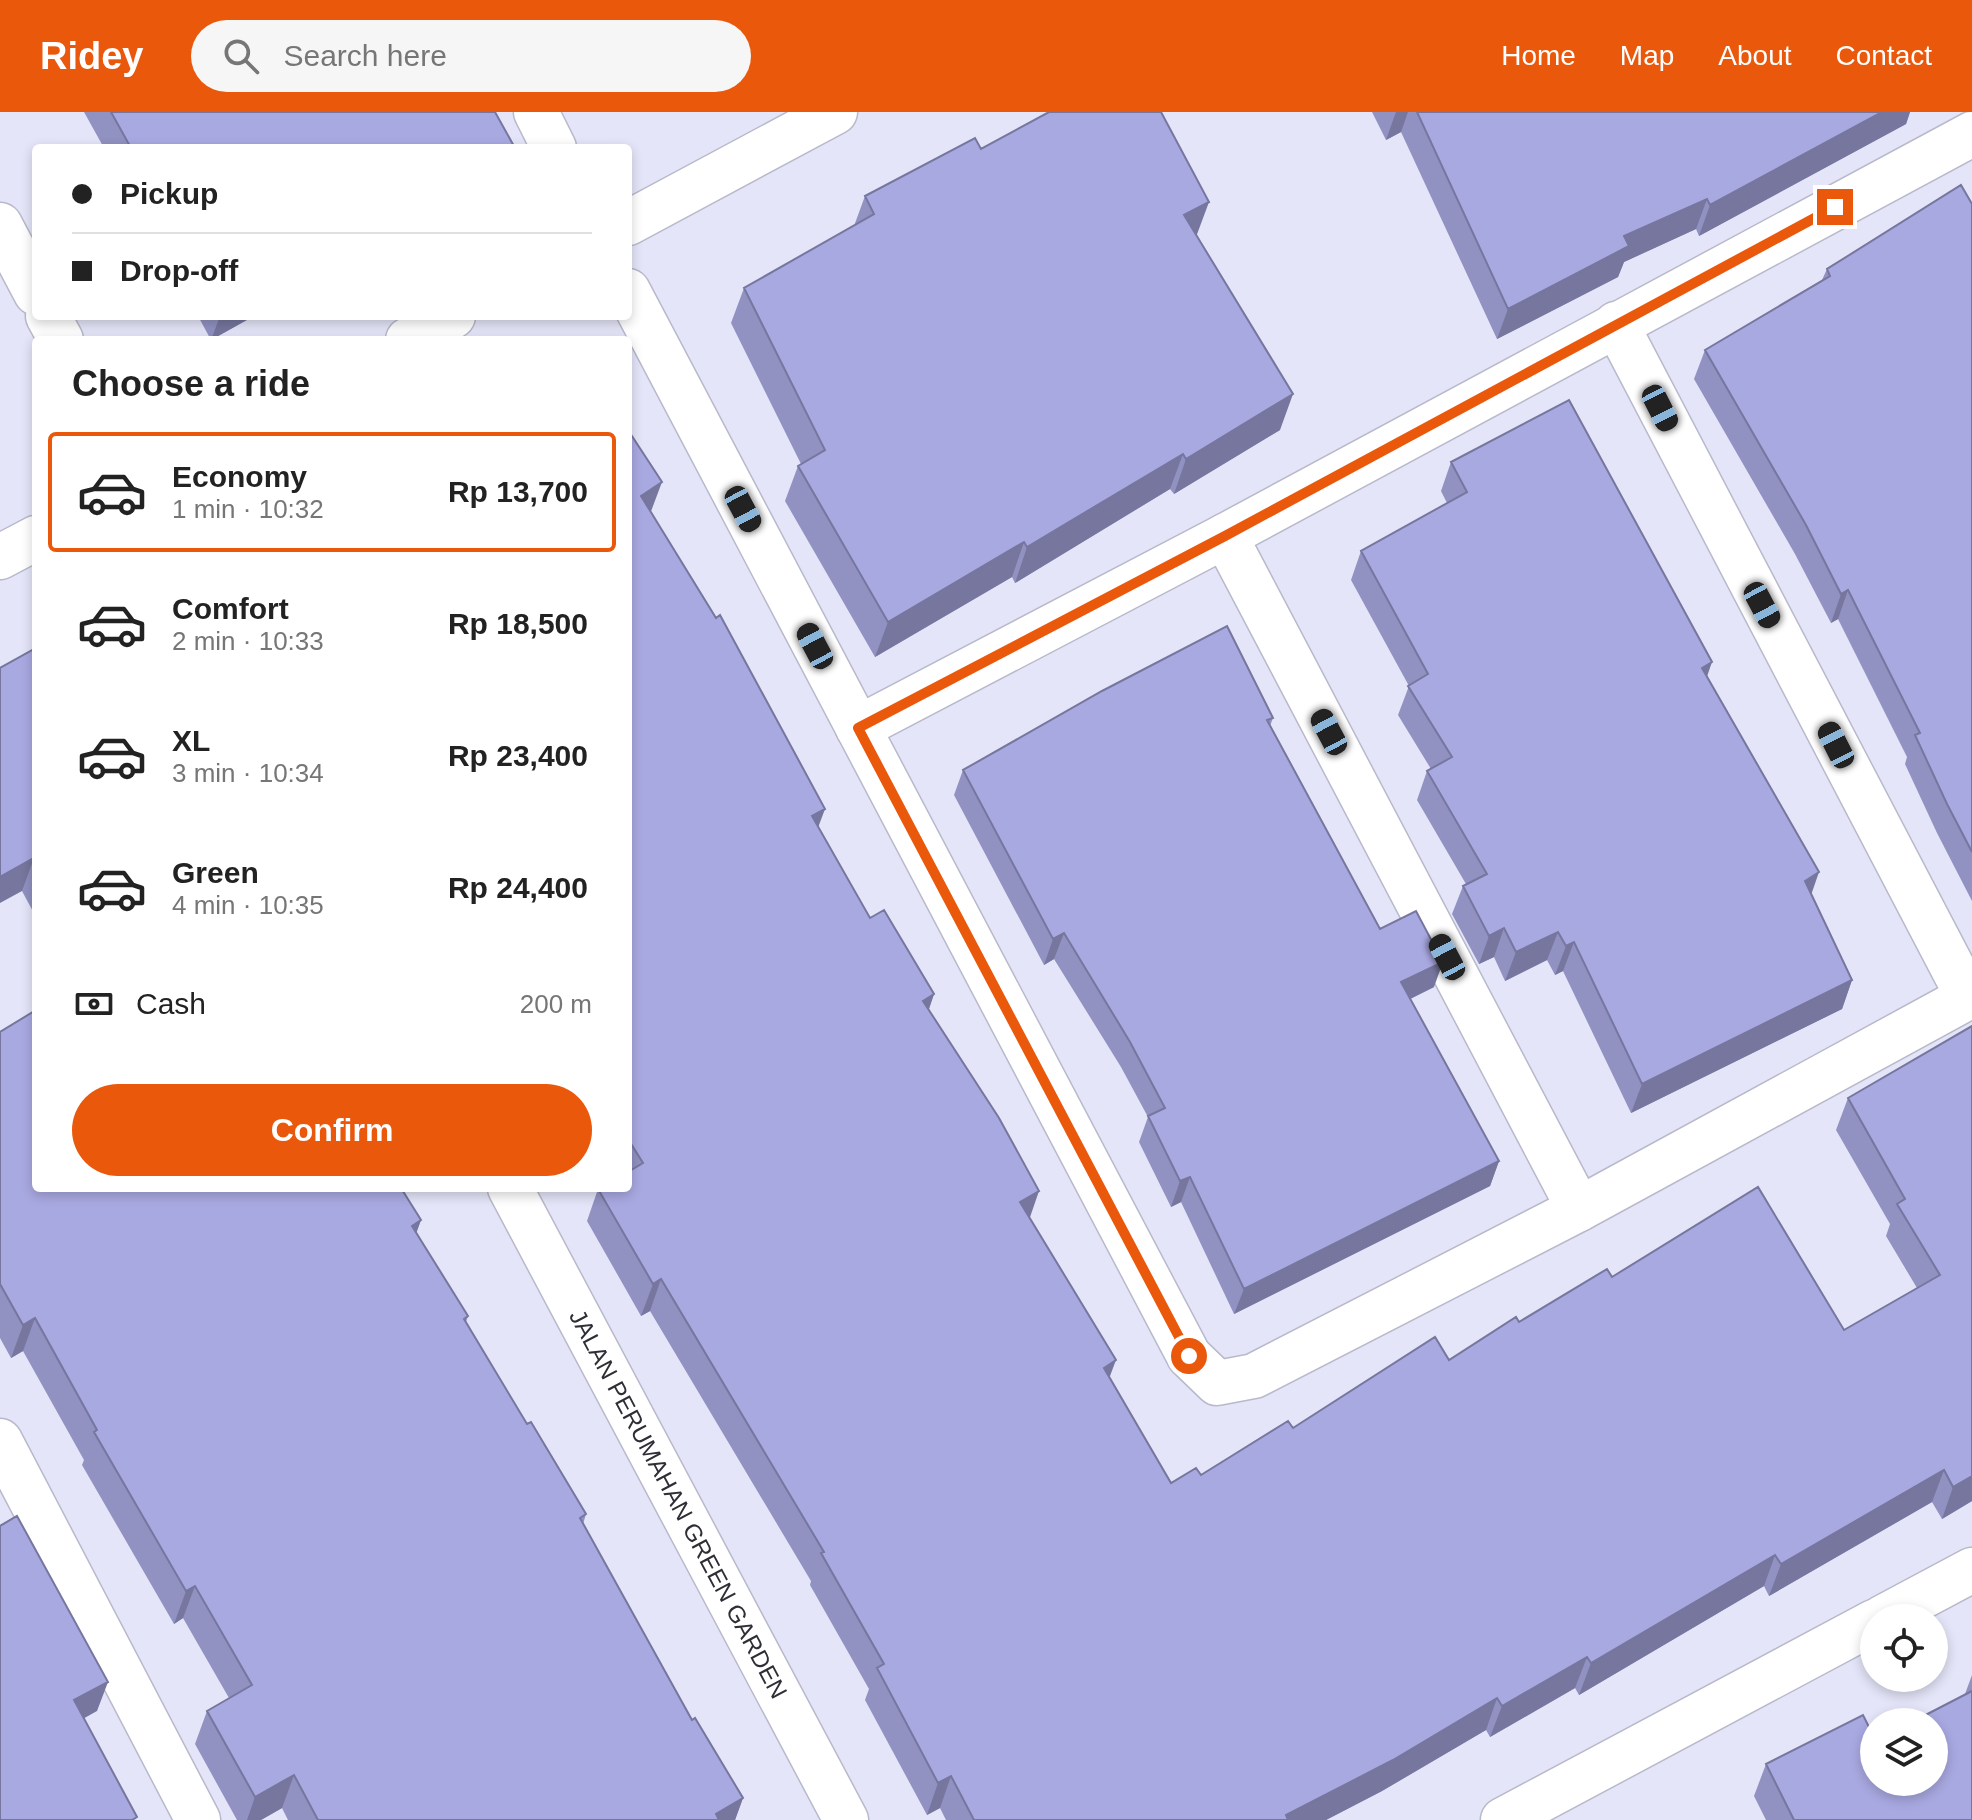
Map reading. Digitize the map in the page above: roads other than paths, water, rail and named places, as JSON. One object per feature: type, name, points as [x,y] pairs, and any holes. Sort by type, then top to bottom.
[{"type":"street","points":[[536,112],[552,144]]},
{"type":"street","points":[[632,221],[835,112]]},
{"type":"street","points":[[858,728],[1225,536],[1972,134]]},
{"type":"street","points":[[0,225],[32,285]]},
{"type":"street","points":[[632,299],[1189,1356],[1217,1383],[1254,1376],[1579,1209],[1970,996],[1616,324]]},
{"type":"street","points":[[416,336],[446,320]]},
{"type":"street","points":[[1225,536],[1579,1209]]},
{"type":"street","points":[[0,557],[32,540]]},
{"type":"street","name":"JALAN PERUMAHAN GREEN GARDEN","points":[[512,1192],[846,1820]]},
{"type":"street","points":[[6,1466],[198,1820]]},
{"type":"street","points":[[1908,1604],[1972,1570]]},
{"type":"street","points":[[1503,1820],[1860,1629]]}]
